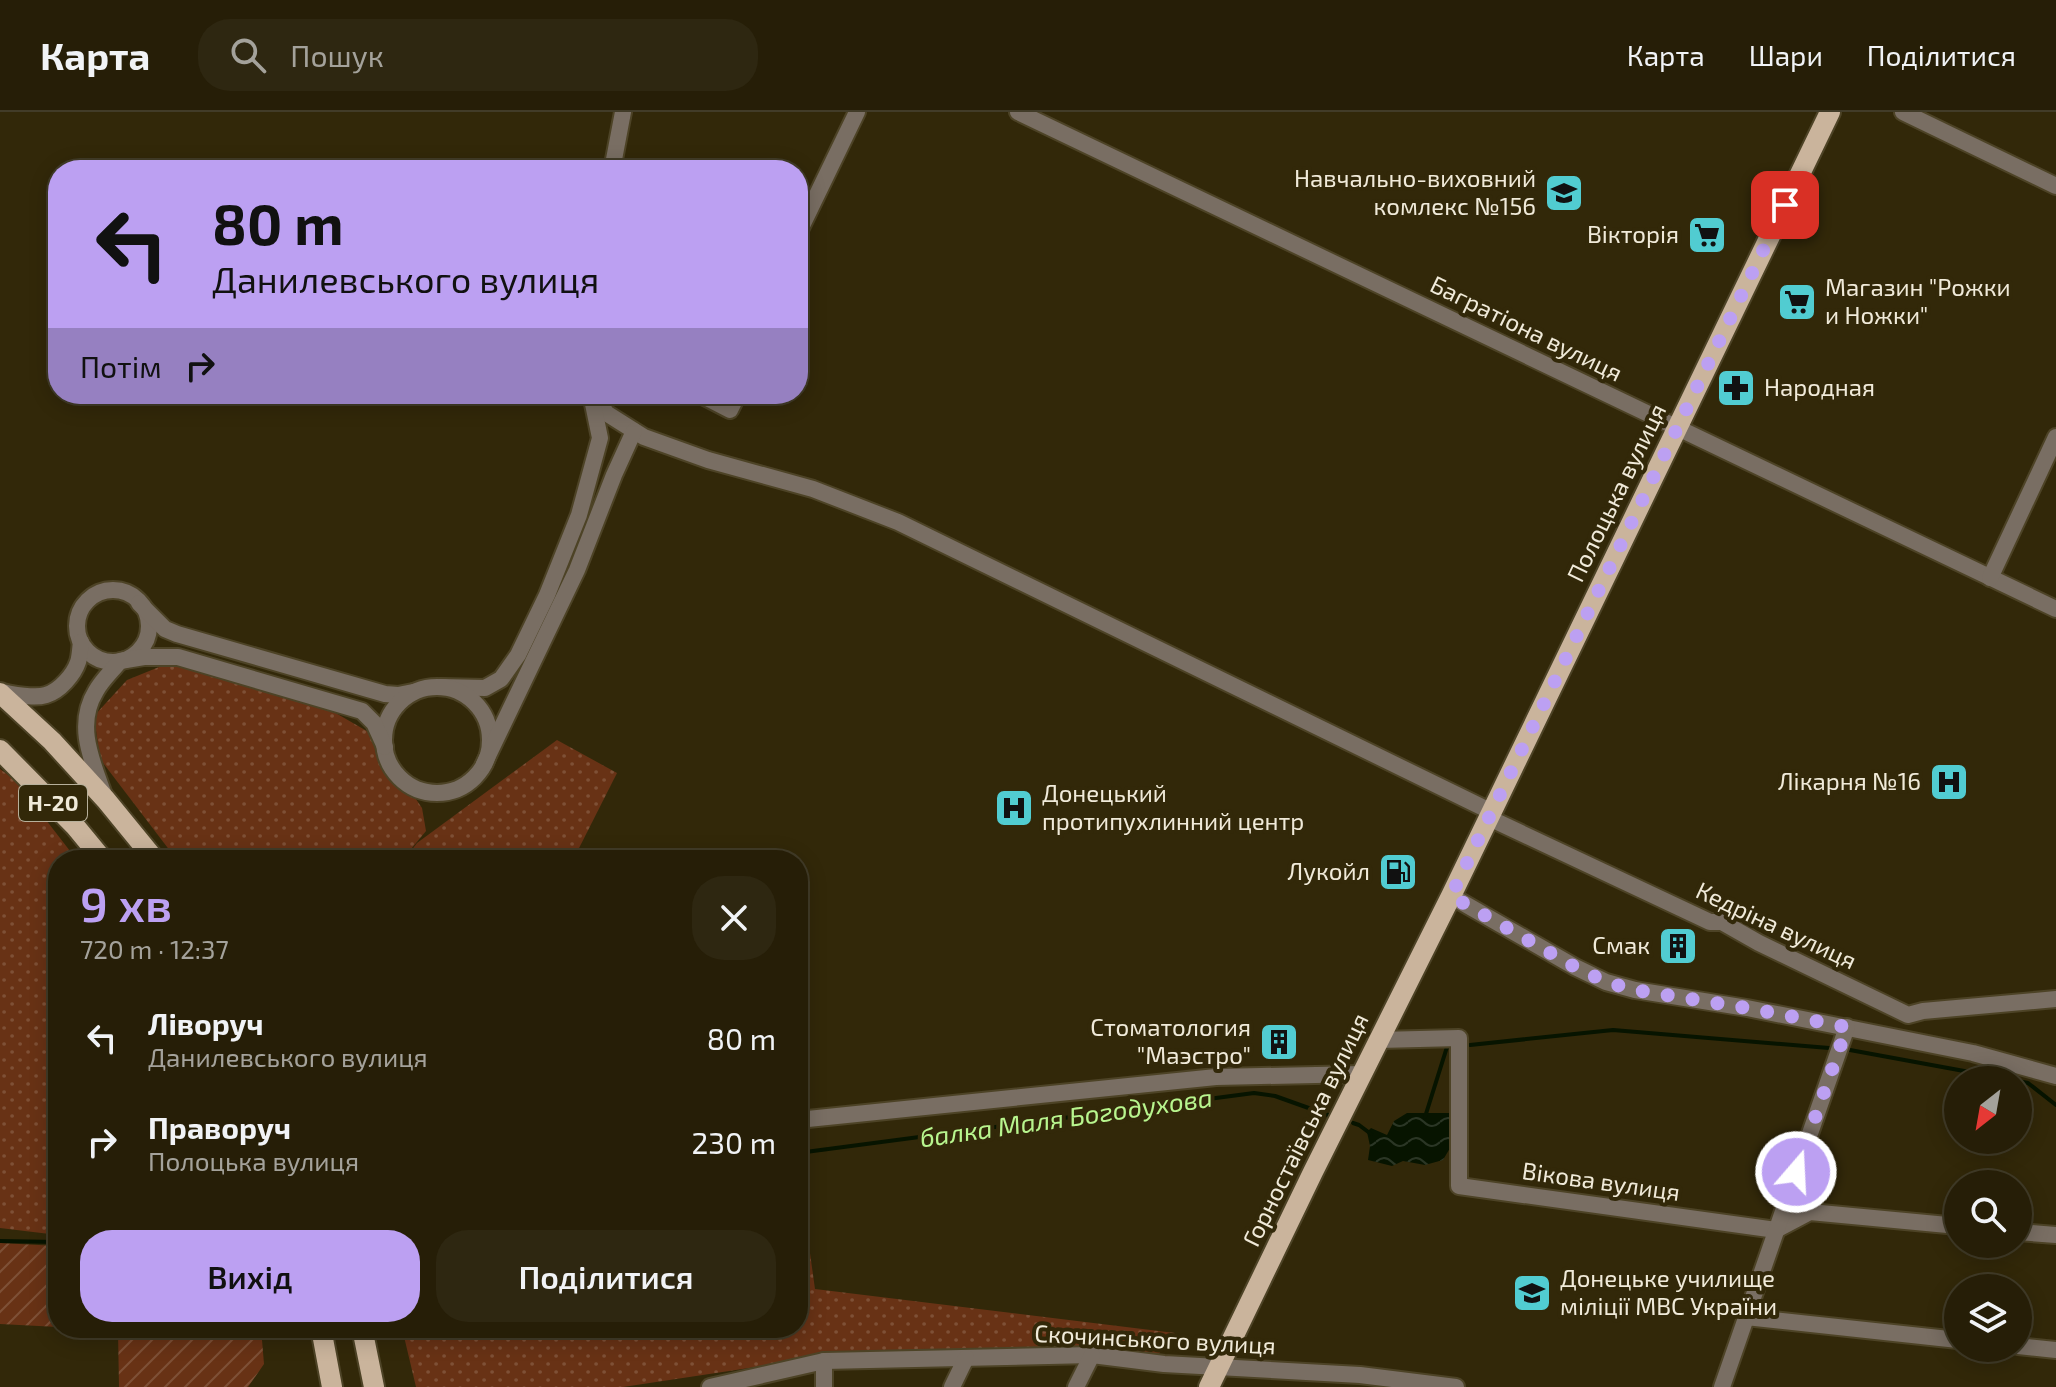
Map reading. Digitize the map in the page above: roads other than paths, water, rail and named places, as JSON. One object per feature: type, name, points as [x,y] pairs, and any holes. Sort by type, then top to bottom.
[{"type":"main road","name":"Полоцька вулиця","points":[[1451,896],[1830,112]]},
{"type":"main road","name":"Н-20","points":[[0,693],[52,741],[147,850]]},
{"type":"main road","name":"Н-20","points":[[0,750],[95,850]]},
{"type":"main road","name":"Горностаївська вулиця","points":[[1209,1387],[1451,896]]},
{"type":"main road","points":[[323,1338],[332,1387]]},
{"type":"main road","points":[[364,1338],[374,1387]]},
{"type":"street","points":[[614,160],[623,112]]},
{"type":"street","points":[[808,213],[857,112]]},
{"type":"street","name":"Багратіона вулиця","points":[[1018,112],[2056,609]]},
{"type":"street","points":[[1903,112],[2056,186]]},
{"type":"street","points":[[595,404],[600,438],[579,515],[547,595],[518,655],[501,679],[485,688],[423,688],[408,695],[395,707],[387,721],[383,738],[386,755],[393,770],[406,783],[423,791],[441,793],[458,788],[473,778],[484,764],[577,570],[634,431]]},
{"type":"street","name":"Кедріна вулиця","points":[[600,404],[606,413],[644,437],[708,460],[813,489],[898,522],[1490,815],[1710,922],[1722,922],[1908,1015],[2056,999]]},
{"type":"street","points":[[1990,578],[2056,437]]},
{"type":"street","points":[[385,747],[374,723],[362,711],[178,657],[144,657],[108,662],[97,658],[87,652],[77,631],[81,609],[88,599],[98,593],[122,591],[133,596],[165,629],[177,634],[385,694],[415,692]]},
{"type":"street","points":[[106,800],[88,750],[85,731],[88,710],[96,691],[120,661],[131,657],[146,639],[147,615],[139,603]]},
{"type":"street","points":[[0,693],[34,696],[46,695],[57,689],[79,661],[81,642]]},
{"type":"street","points":[[440,687],[457,691],[471,699],[482,712],[489,728],[489,746],[484,764]]},
{"type":"street","points":[[1451,896],[1606,982],[1973,1053],[2056,1076]]},
{"type":"street","points":[[1722,1387],[1847,1027]]},
{"type":"street","name":"Вікова вулиця","points":[[1379,1040],[1459,1038],[1459,1186],[1776,1230]]},
{"type":"street","points":[[808,1119],[1216,1077],[1362,1074]]},
{"type":"street","points":[[1776,1230],[1810,1212],[1944,1225]]},
{"type":"street","points":[[2032,1233],[2056,1235]]},
{"type":"street","points":[[1746,1317],[1944,1338]]},
{"type":"street","points":[[2032,1347],[2056,1350]]},
{"type":"street","points":[[1076,1387],[1092,1355]]},
{"type":"street","name":"Скочинського вулиця","points":[[710,1387],[824,1361],[1092,1355],[1357,1381],[1456,1387]]},
{"type":"street","points":[[952,1387],[966,1358]]},
{"type":"street","points":[[824,1361],[824,1387]]},
{"type":"water","points":[[1407,1113],[1449,1113],[1453,1143],[1443,1160],[1425,1165],[1403,1161],[1392,1166],[1368,1160],[1370,1146],[1367,1132],[1371,1128],[1387,1135],[1394,1121]]},
{"type":"waterway","name":"балка Маля Богодухова","points":[[1470,1045],[1613,1030],[1829,1048]]},
{"type":"waterway","name":"балка Маля Богодухова","points":[[1425,1117],[1449,1047]]},
{"type":"waterway","name":"балка Маля Богодухова","points":[[1850,1050],[1944,1067]]},
{"type":"waterway","name":"балка Маля Богодухова","points":[[2032,1086],[2056,1105]]},
{"type":"waterway","name":"балка Маля Богодухова","points":[[808,1152],[1254,1093],[1275,1096],[1331,1116]]},
{"type":"waterway","name":"балка Маля Богодухова","points":[[1353,1123],[1371,1134]]},
{"type":"waterway","name":"балка Маля Богодухова","points":[[0,1241],[48,1242]]},
{"type":"place","name":"Навчально-виховний комлекс №156","points":[[1564,193]]},
{"type":"place","name":"Вікторія","points":[[1707,235]]},
{"type":"place","name":"Магазин \"Рожки и Ножки\"","points":[[1797,302]]},
{"type":"place","name":"Народная","points":[[1736,388]]},
{"type":"place","name":"Лікарня №16","points":[[1949,782]]},
{"type":"place","name":"Донецький протипухлинний центр","points":[[1014,808]]},
{"type":"place","name":"Лукойл","points":[[1398,872]]},
{"type":"place","name":"Смак","points":[[1678,946]]},
{"type":"place","name":"Стоматология \"Маэстро\"","points":[[1279,1042]]},
{"type":"place","name":"Донецьке училище міліції МВС України","points":[[1532,1293]]}]
